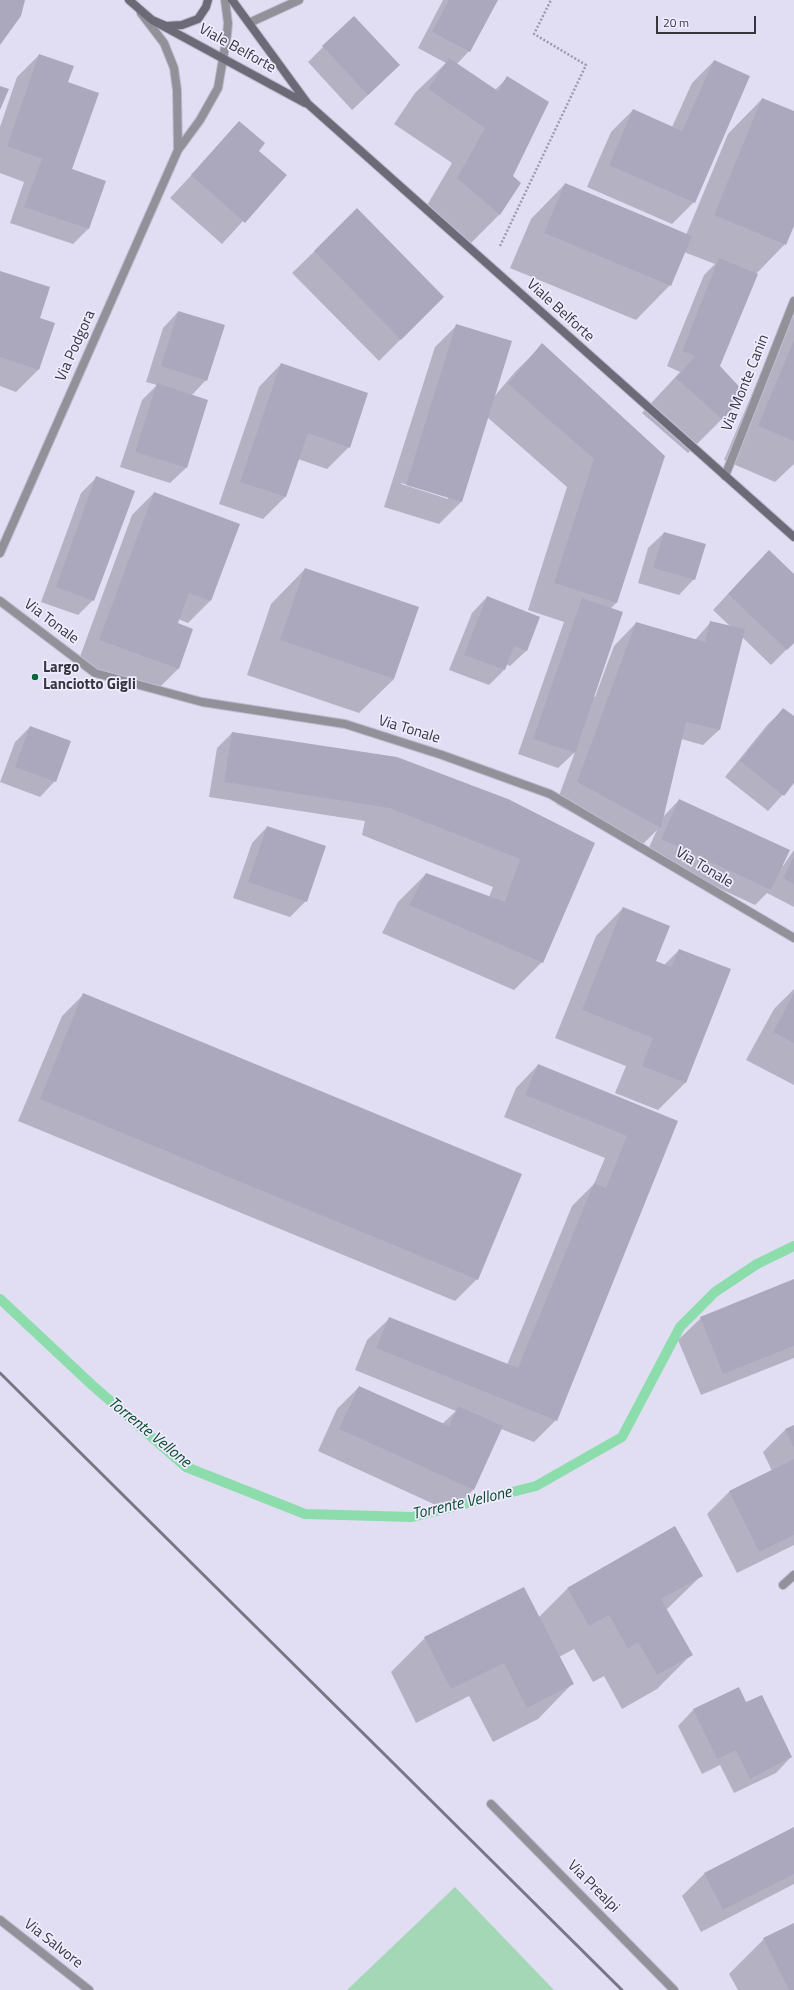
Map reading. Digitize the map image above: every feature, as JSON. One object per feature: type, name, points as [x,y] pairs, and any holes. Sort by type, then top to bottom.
[{"type":"main road","points":[[129,0],[152,20],[166,26],[182,25],[198,19],[206,7],[208,0]]},
{"type":"main road","name":"Viale Belforte","points":[[232,0],[308,104],[794,537]]},
{"type":"main road","name":"Viale Belforte","points":[[152,20],[308,104]]},
{"type":"street","name":"Via Podgora","points":[[0,553],[178,150],[200,120],[218,88],[228,23],[226,0]]},
{"type":"street","points":[[249,24],[299,0]]},
{"type":"street","name":"Via Podgora","points":[[137,7],[164,43],[174,68],[177,90],[178,150]]},
{"type":"street","name":"Via Monte Canin","points":[[724,476],[794,301]]},
{"type":"street","name":"Via Tonale","points":[[0,601],[95,672],[202,702],[345,724],[442,755],[550,794],[794,938]]},
{"type":"street","points":[[783,1585],[794,1575]]},
{"type":"street","name":"Via Prealpi","points":[[491,1804],[674,1990]]},
{"type":"street","name":"Via Salvore","points":[[0,1920],[89,1990]]},
{"type":"path","points":[[490,267],[586,65],[534,34],[551,0]]},
{"type":"green space","points":[[455,1887],[554,1990],[347,1990]]},
{"type":"building","points":[[0,0],[25,0],[21,16],[0,45]]},
{"type":"building","points":[[449,0],[498,0],[470,52],[432,32]]},
{"type":"building","points":[[354,16],[400,65],[368,95],[322,46]]},
{"type":"building","points":[[39,54],[74,66],[68,82],[99,93],[72,169],[106,181],[89,229],[24,207],[42,159],[7,146]]},
{"type":"building","points":[[449,58],[498,91],[507,76],[549,102],[513,176],[521,183],[500,215],[457,178],[485,128],[428,89]]},
{"type":"building","points":[[714,60],[750,76],[695,203],[609,165],[633,109],[682,131]]},
{"type":"building","points":[[0,86],[9,89],[0,110]]},
{"type":"building","points":[[762,98],[794,111],[794,226],[786,245],[714,215]]},
{"type":"building","points":[[239,121],[265,143],[259,151],[287,175],[245,223],[191,175]]},
{"type":"building","points":[[565,183],[692,236],[671,286],[544,233]]},
{"type":"building","points":[[357,208],[444,297],[401,340],[314,251]]},
{"type":"building","points":[[719,258],[758,274],[720,366],[745,393],[723,420],[676,378],[695,356],[682,351]]},
{"type":"building","points":[[0,271],[50,287],[40,318],[55,323],[39,370],[0,357]]},
{"type":"building","points":[[178,311],[225,325],[207,381],[161,366]]},
{"type":"building","points":[[456,324],[512,341],[462,502],[406,485]]},
{"type":"building","points":[[794,340],[794,441],[758,426]]},
{"type":"building","points":[[542,343],[665,456],[617,603],[554,583],[594,459],[508,384]]},
{"type":"building","points":[[281,363],[368,393],[350,448],[308,433],[286,497],[240,482]]},
{"type":"building","points":[[157,383],[208,400],[187,468],[135,452]]},
{"type":"building","points":[[96,476],[135,491],[94,601],[56,587]]},
{"type":"building","points":[[154,492],[240,524],[211,601],[189,593],[178,623],[193,629],[179,669],[99,640]]},
{"type":"building","points":[[664,532],[706,544],[695,580],[653,568]]},
{"type":"building","points":[[769,550],[794,574],[794,643],[787,650],[728,594]]},
{"type":"building","points":[[305,568],[419,607],[394,679],[280,640]]},
{"type":"building","points":[[487,596],[540,617],[527,651],[514,646],[505,670],[464,655]]},
{"type":"building","points":[[582,598],[623,612],[575,753],[533,739]]},
{"type":"building","points":[[710,621],[745,629],[720,730],[686,722],[661,828],[577,782],[636,622],[705,642]]},
{"type":"building","points":[[783,708],[794,716],[794,783],[784,796],[740,761]]},
{"type":"building","points":[[30,726],[71,741],[56,782],[15,767]]},
{"type":"building","points":[[232,732],[397,757],[508,799],[595,843],[543,963],[409,905],[426,873],[505,902],[520,859],[389,808],[224,782]]},
{"type":"building","points":[[679,799],[790,850],[771,890],[661,839]]},
{"type":"building","points":[[267,826],[326,846],[307,902],[248,882]]},
{"type":"building","points":[[794,857],[794,884],[783,878]]},
{"type":"building","points":[[623,907],[670,926],[656,961],[671,967],[679,949],[731,969],[686,1083],[642,1066],[653,1038],[582,1010]]},
{"type":"building","points":[[83,993],[522,1174],[478,1280],[40,1099]]},
{"type":"building","points":[[794,993],[794,1043],[773,1032]]},
{"type":"building","points":[[538,1064],[678,1121],[557,1421],[376,1348],[389,1317],[518,1368],[594,1183],[606,1188],[627,1136],[525,1095]]},
{"type":"building","points":[[794,1279],[794,1346],[723,1374],[700,1317]]},
{"type":"building","points":[[359,1386],[449,1426],[458,1406],[503,1426],[474,1490],[339,1429]]},
{"type":"building","points":[[794,1425],[794,1448],[785,1429]]},
{"type":"building","points":[[794,1459],[794,1535],[759,1552],[729,1491]]},
{"type":"building","points":[[675,1526],[703,1576],[661,1599],[693,1655],[657,1675],[638,1642],[628,1649],[609,1615],[589,1626],[567,1588]]},
{"type":"building","points":[[524,1587],[574,1684],[527,1708],[504,1663],[451,1689],[424,1637]]},
{"type":"building","points":[[739,1687],[746,1702],[762,1695],[792,1757],[750,1779],[736,1750],[717,1759],[693,1709]]},
{"type":"building","points":[[794,1827],[794,1874],[723,1910],[704,1873]]},
{"type":"building","points":[[794,1923],[794,1990],[789,1990],[763,1938]]},
{"type":"waterway","name":"Torrente Vellone","points":[[0,1299],[92,1385],[186,1467],[305,1514],[412,1517],[536,1486],[622,1437],[680,1327],[715,1292],[757,1264],[794,1246]]},
{"type":"railway","points":[[0,1373],[622,1990]]},
{"type":"place","name":"Largo Lanciotto Gigli","points":[[35,677]]}]
